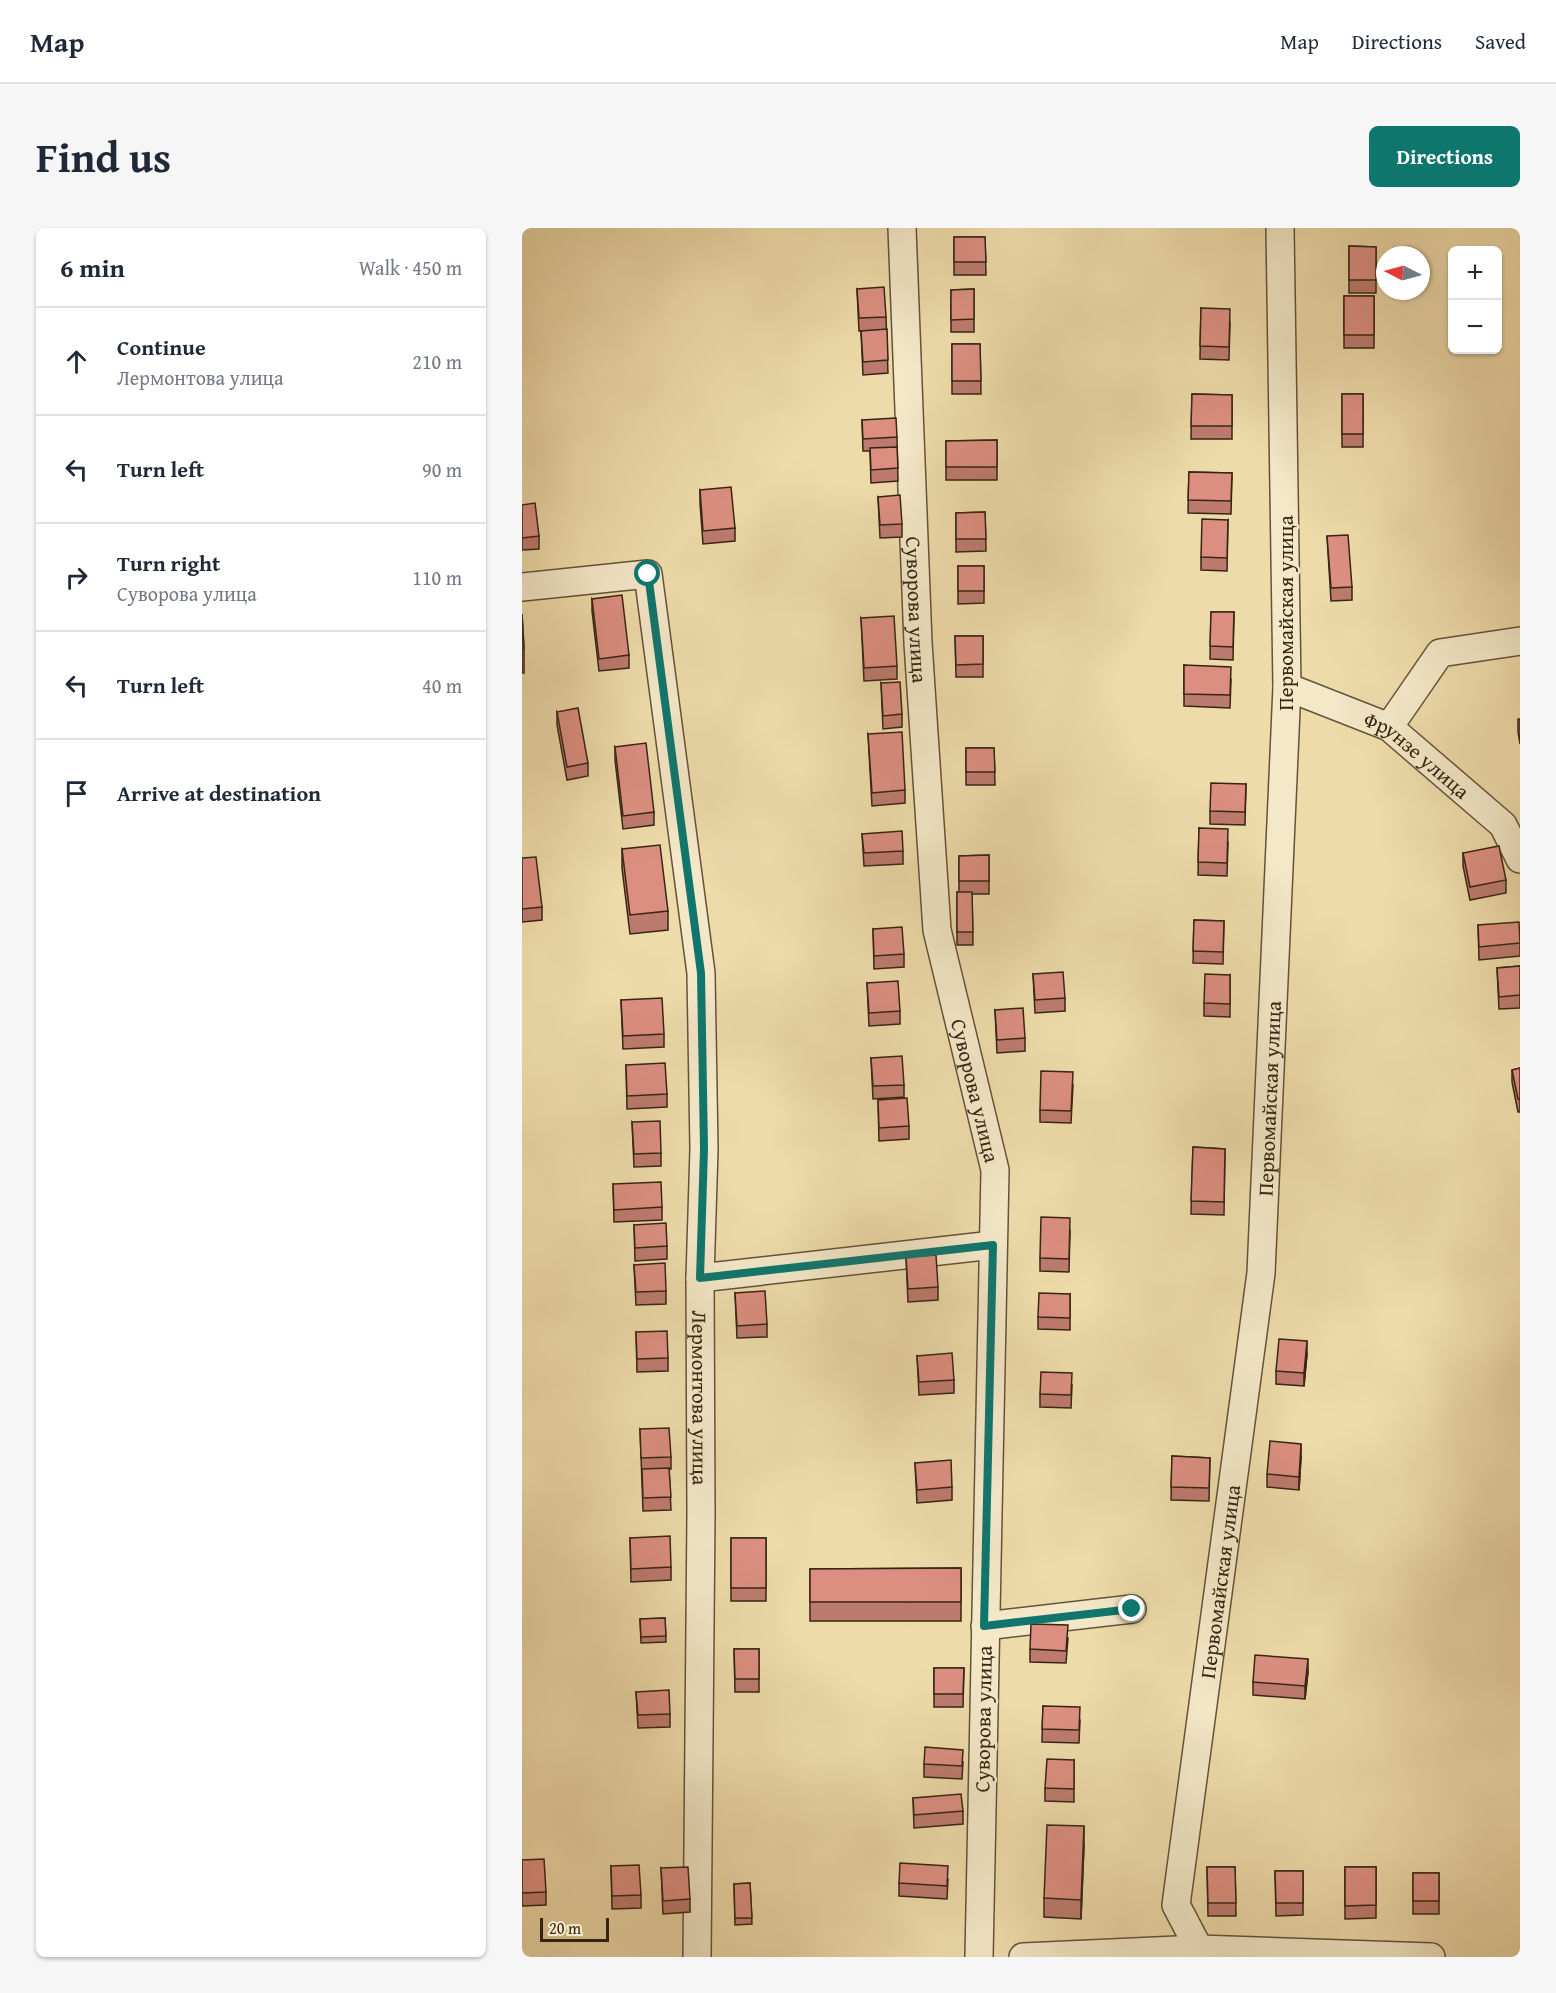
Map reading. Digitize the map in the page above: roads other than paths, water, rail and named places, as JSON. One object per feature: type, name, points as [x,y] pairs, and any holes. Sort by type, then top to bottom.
[{"type":"street","name":"Суворова улица","points":[[902,228],[918,643],[937,930],[995,1170],[979,1957]]},
{"type":"street","name":"Первомайская улица","points":[[1200,1953],[1176,1905],[1261,1273],[1287,687],[1280,228]]},
{"type":"street","name":"Лермонтова улица","points":[[522,587],[648,574],[701,973],[704,1149],[700,1278],[701,1513],[697,1957]]},
{"type":"street","points":[[1389,727],[1440,653],[1520,641]]},
{"type":"street","name":"Фрунзе улица","points":[[1287,687],[1389,727],[1503,825],[1520,859]]},
{"type":"street","points":[[700,1278],[993,1245]]},
{"type":"street","points":[[984,1626],[1132,1609]]},
{"type":"street","points":[[1023,1957],[1200,1953],[1431,1957]]}]
